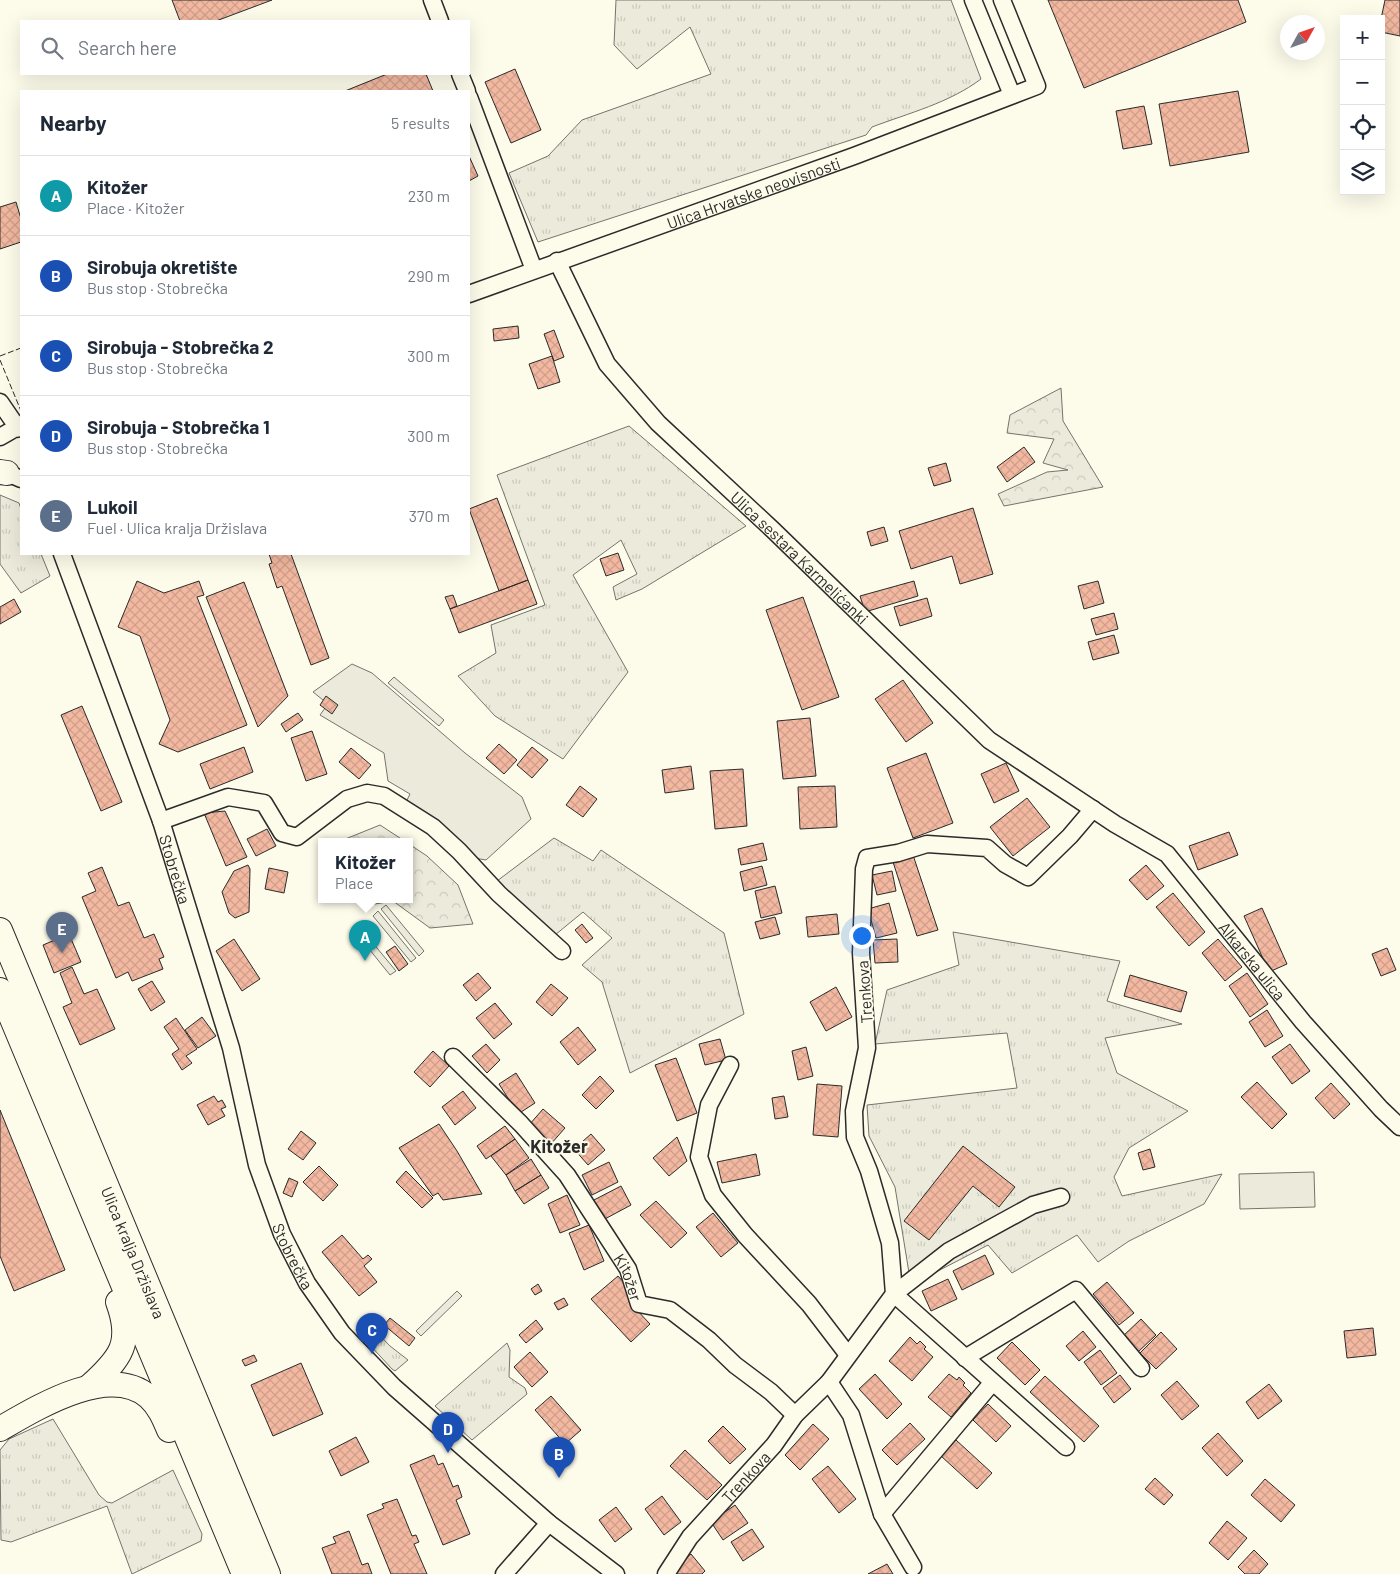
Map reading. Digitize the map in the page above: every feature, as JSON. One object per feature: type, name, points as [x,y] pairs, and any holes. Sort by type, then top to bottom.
[{"type":"highway","name":"Ulica kralja Držislava","points":[[0,930],[268,1574]]},
{"type":"highway","name":"Ulica kralja Držislava","points":[[0,990],[244,1574]]},
{"type":"highway","points":[[90,1386],[111,1366],[121,1351],[125,1337],[125,1320],[114,1287],[117,1271]]},
{"type":"highway","points":[[0,1430],[23,1416],[90,1386],[111,1383],[128,1386],[140,1390],[151,1398],[158,1407],[186,1469],[209,1491]]},
{"type":"street","points":[[432,0],[440,20]]},
{"type":"street","points":[[974,0],[1012,95]]},
{"type":"street","name":"Ulica Hrvatske neovisnosti","points":[[470,294],[854,156],[1037,86],[1002,0]]},
{"type":"street","points":[[460,75],[466,90]]},
{"type":"street","points":[[470,100],[534,270]]},
{"type":"street","name":"Ulica sestara Karmelićanki","points":[[557,261],[607,364],[658,423],[773,530],[989,740],[1092,809]]},
{"type":"street","points":[[0,402],[13,422],[20,427]]},
{"type":"street","points":[[0,417],[0,437],[14,429],[20,428]]},
{"type":"street","name":"Stobrečka","points":[[62,555],[161,821],[231,1048],[257,1165],[282,1234],[307,1283],[342,1333],[394,1388],[549,1523],[616,1574]]},
{"type":"street","name":"Stobrečka","points":[[161,821],[228,797],[248,799],[264,803],[282,833],[296,837],[346,799],[367,793],[384,796],[432,828],[459,851],[499,894],[562,951]]},
{"type":"street","name":"Alkarska ulica","points":[[1092,809],[1167,854],[1303,1022],[1381,1109],[1400,1127]]},
{"type":"street","name":"Trenkova","points":[[666,1574],[690,1537],[774,1445],[795,1415],[829,1382],[894,1294],[890,1243],[869,1171],[855,1137],[854,1111],[868,1048],[861,953],[864,869],[867,858],[898,853],[927,844],[986,848],[1005,864],[1028,877],[1070,836],[1092,809]]},
{"type":"street","name":"Kitožer","points":[[453,1057],[521,1124],[567,1175],[628,1269],[639,1304],[670,1310],[709,1340],[735,1366],[771,1392],[795,1415]]},
{"type":"street","points":[[730,1065],[709,1105],[700,1157],[713,1196],[745,1235],[808,1304],[848,1355]]},
{"type":"street","points":[[1061,1197],[1033,1205],[949,1251],[894,1294],[1066,1447]]},
{"type":"street","points":[[965,1358],[1076,1290],[1141,1368]]},
{"type":"street","points":[[829,1382],[851,1415],[882,1514],[913,1566]]},
{"type":"street","points":[[882,1514],[992,1383]]},
{"type":"street","points":[[504,1574],[549,1523]]},
{"type":"green space","points":[[616,0],[951,0],[981,79],[956,95],[872,127],[866,135],[538,242],[509,173],[548,156],[582,120],[711,74],[690,27],[637,69],[614,45]]},
{"type":"green space","points":[[1061,388],[1063,421],[1103,487],[1004,506],[998,494],[1047,472],[1068,470],[1043,463],[1054,439],[1007,433],[1010,415]]},
{"type":"green space","points":[[629,426],[746,526],[642,589],[616,600],[613,587],[637,574],[621,540],[573,575],[628,672],[563,759],[495,716],[458,676],[496,653],[491,625],[545,605],[497,475]]},
{"type":"green space","points":[[0,495],[19,503],[20,506],[20,555],[41,555],[50,576],[21,593],[0,564]]},
{"type":"green space","points":[[352,664],[372,673],[465,753],[522,797],[531,819],[486,860],[474,858],[404,806],[410,794],[388,781],[384,753],[320,715],[328,704],[313,692]]},
{"type":"green space","points":[[394,677],[444,720],[439,726],[388,683]]},
{"type":"green space","points":[[380,825],[400,838],[348,838]]},
{"type":"green space","points":[[554,838],[593,861],[601,850],[724,933],[744,1014],[630,1073],[602,982],[582,965],[612,938],[583,912],[555,935],[497,881]]},
{"type":"green space","points":[[413,847],[427,856],[458,885],[473,924],[430,928],[396,903],[413,903]]},
{"type":"green space","points":[[364,903],[381,903],[363,906]]},
{"type":"green space","points":[[386,905],[424,951],[419,956],[381,909]]},
{"type":"green space","points":[[378,911],[416,958],[411,962],[373,916]]},
{"type":"green space","points":[[358,925],[396,971],[390,975],[353,929]]},
{"type":"green space","points":[[953,932],[1120,961],[1107,1001],[1182,1024],[1105,1038],[1117,1073],[1188,1111],[1129,1148],[1114,1177],[1122,1196],[1222,1174],[1204,1204],[1129,1241],[1098,1262],[1077,1235],[1012,1273],[988,1245],[911,1285],[895,1187],[869,1136],[867,1105],[1017,1088],[1007,1033],[875,1044],[887,990],[959,965]]},
{"type":"green space","points":[[1314,1172],[1315,1207],[1240,1209],[1239,1174]]},
{"type":"green space","points":[[457,1291],[462,1296],[421,1336],[416,1331]]},
{"type":"green space","points":[[362,1317],[390,1346],[408,1360],[395,1371],[356,1330]]},
{"type":"green space","points":[[507,1343],[510,1350],[509,1377],[525,1388],[527,1394],[472,1440],[435,1406]]},
{"type":"green space","points":[[53,1419],[99,1495],[107,1502],[112,1503],[173,1470],[202,1534],[201,1541],[132,1574],[107,1506],[11,1542],[1,1540],[0,1450],[9,1439]]},
{"type":"building","points":[[172,0],[272,0],[219,20],[180,20]]},
{"type":"building","points":[[1048,0],[1238,0],[1246,22],[1084,88]]},
{"type":"building","points":[[1385,0],[1400,0],[1400,36],[1385,33],[1385,15],[1382,15]]},
{"type":"building","points":[[515,69],[541,130],[511,143],[485,82]]},
{"type":"building","points":[[385,75],[426,75],[433,90],[347,90]]},
{"type":"building","points":[[1238,91],[1249,152],[1170,166],[1159,104]]},
{"type":"building","points":[[1144,106],[1152,144],[1123,149],[1116,111]]},
{"type":"building","points":[[470,158],[478,176],[470,180]]},
{"type":"building","points":[[16,202],[20,216],[20,242],[0,249],[0,207]]},
{"type":"building","points":[[518,326],[519,338],[494,341],[493,329]]},
{"type":"building","points":[[554,330],[564,357],[554,361],[544,334]]},
{"type":"building","points":[[552,356],[560,382],[538,389],[529,364]]},
{"type":"building","points":[[1024,447],[1035,462],[1007,482],[997,467]]},
{"type":"building","points":[[946,463],[951,481],[934,486],[928,468]]},
{"type":"building","points":[[497,498],[528,580],[499,591],[470,509]]},
{"type":"building","points":[[973,508],[993,574],[960,584],[952,556],[911,569],[899,531]]},
{"type":"building","points":[[884,527],[888,541],[871,546],[867,532]]},
{"type":"building","points":[[618,553],[624,570],[606,576],[600,559]]},
{"type":"building","points":[[269,555],[291,555],[329,658],[311,665],[282,586],[277,588],[269,564],[272,563]]},
{"type":"building","points":[[528,580],[537,604],[459,633],[450,609]]},
{"type":"building","points":[[137,581],[164,593],[199,581],[204,595],[197,597],[247,725],[178,752],[159,744],[170,720],[140,636],[118,627]]},
{"type":"building","points":[[914,581],[918,596],[865,612],[860,596]]},
{"type":"building","points":[[1098,581],[1104,603],[1084,609],[1078,586]]},
{"type":"building","points":[[244,582],[288,696],[258,727],[206,597]]},
{"type":"building","points":[[453,595],[457,606],[450,609],[445,597]]},
{"type":"building","points":[[803,597],[839,697],[802,710],[766,610]]},
{"type":"building","points":[[927,598],[932,616],[900,626],[894,607]]},
{"type":"building","points":[[14,599],[21,612],[0,624],[0,607]]},
{"type":"building","points":[[1114,613],[1118,629],[1096,635],[1091,619]]},
{"type":"building","points":[[1114,635],[1119,653],[1093,660],[1088,642]]},
{"type":"building","points":[[903,680],[933,723],[906,742],[875,699]]},
{"type":"building","points":[[326,696],[338,705],[332,714],[320,705]]},
{"type":"building","points":[[82,706],[122,802],[101,811],[61,715]]},
{"type":"building","points":[[298,713],[303,720],[286,732],[281,724]]},
{"type":"building","points":[[810,718],[816,776],[783,779],[777,721]]},
{"type":"building","points":[[312,731],[327,774],[306,781],[291,738]]},
{"type":"building","points":[[499,744],[517,760],[504,774],[486,758]]},
{"type":"building","points":[[244,747],[253,772],[210,789],[200,764]]},
{"type":"building","points":[[532,747],[548,760],[532,778],[517,765]]},
{"type":"building","points":[[351,748],[371,765],[359,779],[339,762]]},
{"type":"building","points":[[926,753],[953,823],[913,838],[887,768]]},
{"type":"building","points":[[1006,763],[1019,791],[994,803],[981,774]]},
{"type":"building","points":[[691,766],[694,789],[665,793],[662,770]]},
{"type":"building","points":[[743,769],[747,826],[715,829],[710,771]]},
{"type":"building","points":[[580,786],[597,799],[583,817],[566,805]]},
{"type":"building","points":[[835,786],[837,827],[800,829],[798,787]]},
{"type":"building","points":[[1027,798],[1050,827],[1013,856],[990,827]]},
{"type":"building","points":[[225,811],[247,857],[226,866],[204,813]]},
{"type":"building","points":[[267,829],[276,846],[256,856],[247,839]]},
{"type":"building","points":[[1229,832],[1238,855],[1198,870],[1189,846]]},
{"type":"building","points":[[763,843],[767,860],[741,865],[738,849]]},
{"type":"building","points":[[913,855],[938,930],[917,936],[893,862]]},
{"type":"building","points":[[248,865],[250,869],[249,912],[235,918],[229,913],[222,892],[234,871]]},
{"type":"building","points":[[1146,865],[1164,886],[1147,900],[1129,880]]},
{"type":"building","points":[[762,866],[767,885],[744,891],[740,872]]},
{"type":"building","points":[[102,867],[118,906],[129,902],[144,938],[154,934],[164,957],[159,959],[163,969],[132,981],[128,972],[116,978],[82,897],[96,891],[88,873]]},
{"type":"building","points":[[269,868],[288,872],[284,893],[265,889]]},
{"type":"building","points":[[892,871],[896,891],[877,895],[872,875]]},
{"type":"building","points":[[775,886],[782,913],[761,918],[755,891]]},
{"type":"building","points":[[1173,893],[1205,932],[1189,946],[1156,907]]},
{"type":"building","points":[[889,903],[897,933],[876,938],[868,909]]},
{"type":"building","points":[[1262,908],[1287,964],[1269,972],[1244,916]]},
{"type":"building","points":[[837,914],[839,934],[808,937],[806,917]]},
{"type":"building","points":[[775,917],[780,934],[760,939],[755,922]]},
{"type":"building","points":[[582,924],[593,938],[586,943],[575,930]]},
{"type":"building","points":[[69,934],[81,962],[54,973],[43,945]]},
{"type":"building","points":[[234,939],[260,979],[242,991],[216,951]]},
{"type":"building","points":[[897,939],[898,962],[875,963],[873,940]]},
{"type":"building","points":[[1218,939],[1242,967],[1225,981],[1202,953]]},
{"type":"building","points":[[395,946],[408,964],[399,971],[386,952]]},
{"type":"building","points":[[1387,948],[1396,970],[1381,976],[1372,954]]},
{"type":"building","points":[[72,967],[84,994],[97,989],[115,1029],[80,1045],[63,1007],[72,1003],[60,973]]},
{"type":"building","points":[[478,973],[491,988],[476,1001],[463,985]]},
{"type":"building","points":[[1247,973],[1268,1004],[1250,1017],[1229,986]]},
{"type":"building","points":[[1130,975],[1187,992],[1181,1012],[1124,996]]},
{"type":"building","points":[[152,981],[165,1002],[151,1011],[138,989]]},
{"type":"building","points":[[551,984],[568,998],[552,1016],[536,1002]]},
{"type":"building","points":[[836,987],[852,1017],[826,1031],[810,1002]]},
{"type":"building","points":[[495,1003],[512,1024],[494,1039],[476,1018]]},
{"type":"building","points":[[1267,1010],[1283,1036],[1265,1047],[1249,1022]]},
{"type":"building","points":[[202,1017],[216,1036],[198,1048],[185,1030]]},
{"type":"building","points":[[176,1018],[197,1049],[186,1056],[192,1063],[182,1070],[172,1054],[179,1049],[164,1027]]},
{"type":"building","points":[[578,1027],[596,1050],[578,1065],[560,1042]]},
{"type":"building","points":[[720,1039],[726,1060],[705,1065],[699,1044]]},
{"type":"building","points":[[486,1044],[500,1060],[487,1073],[472,1056]]},
{"type":"building","points":[[1290,1044],[1310,1071],[1292,1084],[1272,1057]]},
{"type":"building","points":[[806,1047],[813,1076],[798,1080],[792,1051]]},
{"type":"building","points":[[433,1051],[449,1066],[430,1087],[414,1072]]},
{"type":"building","points":[[676,1058],[697,1113],[677,1121],[655,1065]]},
{"type":"building","points":[[516,1073],[535,1103],[518,1114],[499,1084]]},
{"type":"building","points":[[600,1076],[614,1091],[596,1109],[582,1095]]},
{"type":"building","points":[[1257,1082],[1287,1114],[1272,1129],[1241,1097]]},
{"type":"building","points":[[1331,1083],[1350,1104],[1334,1119],[1315,1098]]},
{"type":"building","points":[[817,1084],[842,1086],[838,1137],[813,1135]]},
{"type":"building","points":[[463,1091],[476,1108],[455,1125],[442,1107]]},
{"type":"building","points":[[214,1096],[218,1102],[222,1100],[226,1107],[221,1109],[225,1116],[208,1125],[197,1105]]},
{"type":"building","points":[[784,1096],[788,1117],[775,1119],[772,1098]]},
{"type":"building","points":[[543,1109],[565,1128],[550,1145],[529,1125]]},
{"type":"building","points":[[0,1110],[65,1270],[14,1291],[0,1256]]},
{"type":"building","points":[[439,1124],[482,1194],[443,1200],[438,1193],[433,1196],[399,1148]]},
{"type":"building","points":[[505,1126],[515,1139],[486,1159],[477,1146]]},
{"type":"building","points":[[301,1131],[316,1143],[303,1160],[288,1149]]},
{"type":"building","points":[[591,1134],[605,1150],[588,1165],[574,1149]]},
{"type":"building","points":[[677,1137],[687,1161],[669,1176],[653,1158]]},
{"type":"building","points":[[515,1139],[529,1158],[506,1175],[491,1156]]},
{"type":"building","points":[[963,1146],[1015,1187],[999,1207],[973,1186],[929,1240],[904,1221]]},
{"type":"building","points":[[1150,1149],[1155,1167],[1143,1170],[1138,1153]]},
{"type":"building","points":[[756,1154],[760,1175],[722,1183],[717,1162]]},
{"type":"building","points":[[531,1159],[541,1175],[515,1191],[506,1175]]},
{"type":"building","points":[[609,1162],[618,1182],[592,1195],[582,1175]]},
{"type":"building","points":[[319,1166],[338,1185],[323,1201],[303,1182]]},
{"type":"building","points":[[406,1171],[433,1198],[422,1208],[396,1182]]},
{"type":"building","points":[[541,1175],[549,1188],[524,1204],[515,1191]]},
{"type":"building","points":[[289,1178],[298,1182],[292,1197],[283,1193]]},
{"type":"building","points":[[621,1186],[631,1205],[603,1220],[592,1201]]},
{"type":"building","points":[[567,1195],[580,1225],[560,1233],[548,1204]]},
{"type":"building","points":[[656,1201],[687,1233],[671,1248],[640,1215]]},
{"type":"building","points":[[713,1213],[738,1243],[721,1257],[696,1227]]},
{"type":"building","points":[[589,1225],[604,1261],[584,1270],[569,1233]]},
{"type":"building","points":[[342,1235],[363,1259],[368,1255],[372,1259],[364,1266],[377,1282],[359,1296],[322,1252]]},
{"type":"building","points":[[985,1255],[994,1274],[962,1290],[953,1271]]},
{"type":"building","points":[[618,1276],[627,1286],[633,1306],[650,1324],[631,1342],[591,1299]]},
{"type":"building","points":[[948,1279],[957,1299],[931,1311],[922,1291]]},
{"type":"building","points":[[1107,1282],[1134,1313],[1119,1325],[1093,1294]]},
{"type":"building","points":[[538,1284],[542,1291],[535,1295],[531,1289]]},
{"type":"building","points":[[564,1298],[568,1305],[558,1310],[554,1303]]},
{"type":"building","points":[[390,1318],[415,1338],[409,1346],[384,1325]]},
{"type":"building","points":[[1141,1319],[1156,1335],[1137,1353],[1122,1337]]},
{"type":"building","points":[[536,1320],[543,1329],[526,1343],[519,1335]]},
{"type":"building","points":[[1373,1328],[1376,1355],[1347,1358],[1344,1331]]},
{"type":"building","points":[[1083,1331],[1096,1347],[1079,1361],[1066,1346]]},
{"type":"building","points":[[1161,1332],[1177,1349],[1156,1369],[1140,1353]]},
{"type":"building","points":[[910,1337],[917,1344],[920,1341],[926,1347],[924,1349],[933,1357],[912,1381],[889,1361]]},
{"type":"building","points":[[1012,1342],[1040,1370],[1025,1385],[997,1358]]},
{"type":"building","points":[[1100,1350],[1117,1373],[1101,1385],[1084,1362]]},
{"type":"building","points":[[530,1352],[548,1372],[532,1387],[514,1367]]},
{"type":"building","points":[[254,1355],[257,1361],[245,1366],[242,1360]]},
{"type":"building","points":[[301,1363],[323,1414],[273,1436],[251,1385]]},
{"type":"building","points":[[875,1374],[902,1404],[887,1419],[859,1389]]},
{"type":"building","points":[[949,1374],[957,1380],[959,1377],[965,1383],[963,1385],[971,1393],[951,1417],[928,1397]]},
{"type":"building","points":[[1120,1375],[1131,1389],[1114,1403],[1103,1388]]},
{"type":"building","points":[[1045,1376],[1099,1426],[1084,1442],[1030,1392]]},
{"type":"building","points":[[1177,1381],[1199,1406],[1182,1420],[1161,1395]]},
{"type":"building","points":[[1269,1384],[1282,1401],[1258,1419],[1246,1402]]},
{"type":"building","points":[[551,1396],[581,1430],[565,1444],[535,1410]]},
{"type":"building","points":[[988,1404],[1011,1426],[996,1442],[973,1420]]},
{"type":"building","points":[[910,1423],[925,1439],[897,1465],[882,1450]]},
{"type":"building","points":[[813,1424],[829,1439],[800,1470],[785,1455]]},
{"type":"building","points":[[723,1426],[746,1449],[730,1464],[708,1441]]},
{"type":"building","points":[[1218,1433],[1243,1461],[1227,1476],[1202,1448]]},
{"type":"building","points":[[356,1437],[369,1462],[341,1476],[329,1451]]},
{"type":"building","points":[[956,1440],[992,1473],[977,1489],[941,1456]]},
{"type":"building","points":[[685,1450],[722,1485],[707,1500],[670,1466]]},
{"type":"building","points":[[434,1455],[438,1465],[443,1463],[453,1487],[458,1485],[462,1497],[456,1500],[470,1534],[443,1545],[410,1465]]},
{"type":"building","points":[[828,1466],[856,1499],[839,1513],[812,1479]]},
{"type":"building","points":[[1155,1478],[1173,1495],[1164,1505],[1145,1489]]},
{"type":"building","points":[[1265,1479],[1295,1505],[1281,1522],[1251,1495]]},
{"type":"building","points":[[662,1496],[681,1522],[664,1535],[645,1509]]},
{"type":"building","points":[[397,1499],[412,1536],[416,1535],[419,1542],[414,1544],[427,1574],[391,1574],[367,1515],[384,1508],[382,1504]]},
{"type":"building","points":[[735,1505],[748,1523],[723,1540],[711,1522]]},
{"type":"building","points":[[616,1507],[632,1529],[615,1542],[599,1520]]},
{"type":"building","points":[[1227,1521],[1247,1538],[1228,1560],[1209,1543]]},
{"type":"building","points":[[752,1529],[764,1547],[743,1561],[731,1542]]},
{"type":"building","points":[[349,1531],[362,1565],[368,1563],[372,1574],[332,1574],[322,1548],[336,1543],[333,1537]]},
{"type":"building","points":[[1254,1550],[1268,1564],[1259,1574],[1245,1574],[1238,1567]]},
{"type":"building","points":[[691,1554],[705,1571],[702,1574],[677,1574],[673,1569]]},
{"type":"building","points":[[887,1564],[893,1574],[868,1574]]},
{"type":"fence","points":[[0,356],[20,348]]},
{"type":"fence","points":[[0,360],[20,409]]},
{"type":"place","name":"Lukoil","points":[[62,953]]},
{"type":"place","name":"Kitožer","points":[[365,961]]},
{"type":"place","name":"Sirobuja - Stobrečka 2","points":[[372,1354]]},
{"type":"place","name":"Sirobuja - Stobrečka 1","points":[[448,1453]]},
{"type":"place","name":"Sirobuja okretište","points":[[559,1478]]},
{"type":"district","name":"Kitožer","points":[[559,1146]]}]
